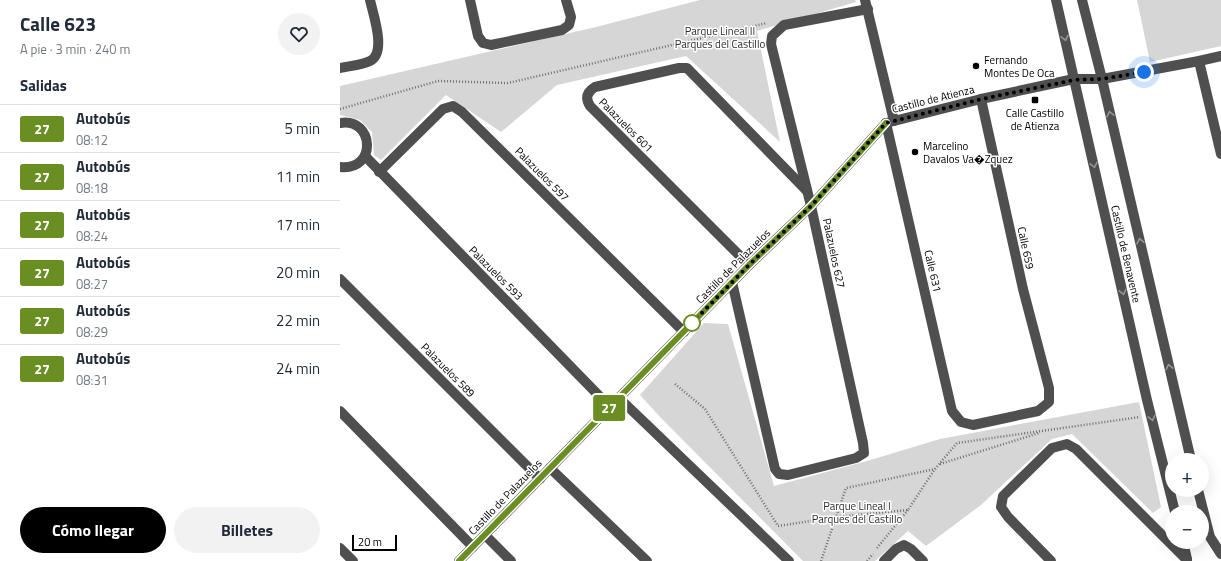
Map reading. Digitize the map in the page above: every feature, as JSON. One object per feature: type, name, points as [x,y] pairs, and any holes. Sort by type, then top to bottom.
[{"type":"street","points":[[340,68],[371,61],[378,53],[378,35],[370,0]]},
{"type":"street","points":[[470,0],[478,36],[483,43],[491,45],[562,30],[569,25],[570,17],[566,0]]},
{"type":"street","name":"Castillo de Benavente","points":[[1056,0],[1151,416],[1173,505]]},
{"type":"street","name":"Castillo de Benavente","points":[[1082,0],[1102,79],[1189,453]]},
{"type":"street","name":"Palazuelos 627","points":[[732,282],[775,469],[779,474],[788,475],[856,458],[864,453],[808,192],[771,44],[772,36],[784,25],[866,5]]},
{"type":"street","name":"Calle 631","points":[[866,5],[952,411],[961,422]]},
{"type":"street","name":"Castillo de Atienza","points":[[890,122],[982,99],[1074,80],[1102,79],[1221,56]]},
{"type":"street","points":[[1199,61],[1221,154]]},
{"type":"street","name":"Palazuelos 601","points":[[749,265],[590,106],[587,101],[587,95],[590,90],[679,68],[687,68],[808,192]]},
{"type":"street","name":"Calle 659","points":[[961,422],[973,425],[1038,411],[1049,402],[1049,388],[1023,289],[982,99]]},
{"type":"street","name":"Palazuelos 597","points":[[379,172],[443,109],[453,106],[462,112],[684,332]]},
{"type":"street","name":"Castillo de Palazuelos","points":[[459,561],[732,282],[811,206],[890,122]]},
{"type":"street","points":[[340,123],[350,123],[362,130],[366,136],[367,143],[365,156],[360,162],[347,168],[340,167]]},
{"type":"street","name":"Palazuelos 593","points":[[365,156],[610,407]]},
{"type":"street","name":"Palazuelos 589","points":[[340,279],[540,479]]},
{"type":"street","points":[[619,398],[789,561]]},
{"type":"street","points":[[340,411],[473,547]]},
{"type":"street","points":[[1051,561],[1008,517],[1001,507],[1003,496],[1052,448],[1067,444],[1076,449],[1188,560]]},
{"type":"street","points":[[550,468],[646,561]]},
{"type":"street","points":[[1200,497],[1210,537],[1221,554]]},
{"type":"street","points":[[485,535],[511,561]]},
{"type":"street","points":[[884,561],[896,549],[904,545],[911,549],[923,561]]},
{"type":"street","points":[[340,548],[353,561]]},
{"type":"street","points":[[1185,549],[1188,560]]},
{"type":"path","points":[[340,109],[438,81],[508,83],[772,22]]},
{"type":"path","points":[[675,384],[706,409],[778,526],[836,517],[908,510]]},
{"type":"path","points":[[867,561],[908,510],[936,469],[957,443],[1151,416]]},
{"type":"path","points":[[940,464],[1048,430]]},
{"type":"path","points":[[821,561],[846,488],[936,469]]},
{"type":"green space","name":"Parque Lineal II Parques del Castillo","points":[[700,0],[855,0],[856,2],[757,31],[780,142],[686,56],[557,85],[501,132],[446,95],[381,160],[374,155],[372,132],[360,120],[340,115],[340,86],[596,27]]},
{"type":"green space","points":[[1137,0],[1221,0],[1221,46],[1150,62]]},
{"type":"green space","name":"Parque Lineal I Parques del Castillo","points":[[704,323],[728,324],[774,486],[867,461],[940,439],[1139,402],[1161,507],[1153,513],[1072,434],[1052,439],[981,505],[926,546],[908,531],[875,561],[803,561],[640,395]]},
{"type":"bus line","name":"27","points":[[459,561],[749,265],[811,206],[886,123]]},
{"type":"place","name":"Fernando Montes De Oca","points":[[976,66]]},
{"type":"place","name":"Calle Castillo de Atienza","points":[[1035,100]]},
{"type":"place","name":"Marcelino Davalos Va�Zquez","points":[[915,152]]},
{"type":"route","points":[[692,323],[749,265],[811,206],[886,123],[982,99],[1074,80],[1102,79],[1144,72]]}]
